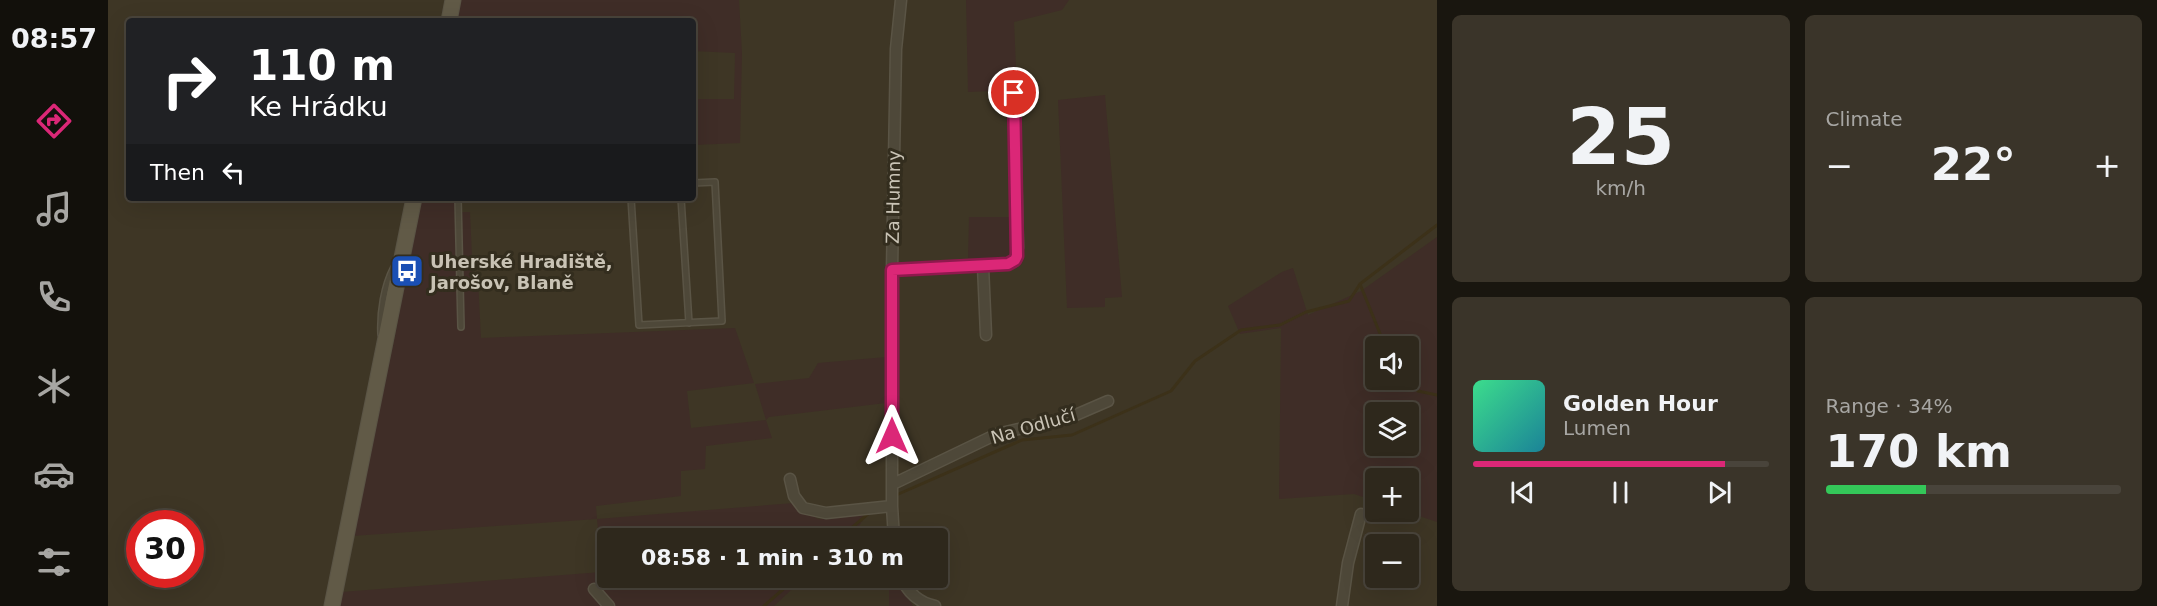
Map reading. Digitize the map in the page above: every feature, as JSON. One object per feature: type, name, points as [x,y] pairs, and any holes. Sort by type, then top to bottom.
[{"type":"main road","points":[[450,18],[453,0]]},
{"type":"main road","points":[[332,606],[413,201]]},
{"type":"street","name":"Za Humny","points":[[894,528],[892,270],[896,49],[902,0]]},
{"type":"street","points":[[892,270],[1008,264],[1015,260],[1018,252],[1014,93]]},
{"type":"street","points":[[983,266],[986,335]]},
{"type":"street","name":"Na Odlučí","points":[[790,479],[794,496],[803,508],[826,513],[875,508],[998,434],[1071,417],[1108,401]]},
{"type":"street","points":[[1341,606],[1348,563],[1360,514]]},
{"type":"street","points":[[907,588],[928,605]]},
{"type":"street","points":[[594,589],[609,606]]},
{"type":"lane","points":[[631,201],[639,325],[722,321],[715,182],[696,183]]},
{"type":"lane","points":[[458,201],[461,327]]},
{"type":"lane","points":[[681,201],[689,323]]},
{"type":"shaded area","points":[[461,0],[739,0],[742,54],[740,143],[696,145],[696,99],[734,99],[735,53],[696,51],[696,18],[457,18]]},
{"type":"shaded area","points":[[966,0],[1069,0],[1062,10],[1014,22],[1017,90],[968,92]]},
{"type":"shaded area","points":[[1105,95],[1122,297],[1105,298],[1105,307],[1067,308],[1058,100]]},
{"type":"shaded area","points":[[420,201],[458,201],[458,212],[470,212],[473,280],[478,280],[481,338],[735,328],[754,383],[687,391],[691,428],[766,420],[772,438],[706,446],[705,469],[681,471],[681,496],[596,506],[597,519],[352,536],[394,341]]},
{"type":"shaded area","points":[[969,217],[1012,217],[1013,254],[1009,258],[968,258]]},
{"type":"shaded area","points":[[1437,237],[1437,522],[1419,516],[1419,468],[1365,468],[1365,498],[1354,494],[1279,499],[1281,328],[1240,334],[1228,306],[1282,272],[1293,268],[1308,315],[1361,291]]},
{"type":"shaded area","points":[[886,357],[886,403],[769,417],[766,420],[755,384],[809,378],[818,363]]},
{"type":"shaded area","points":[[794,503],[818,519],[867,514],[858,528],[598,528],[597,519]]},
{"type":"shaded area","points":[[597,572],[597,588],[793,588],[774,606],[339,606],[341,592]]},
{"type":"shaded area","points":[[889,588],[902,588],[913,606],[889,606]]},
{"type":"waterway","points":[[894,496],[1022,440],[1072,435],[1171,391],[1195,361],[1241,330],[1280,325],[1306,312],[1349,301],[1360,284],[1437,225]]},
{"type":"waterway","points":[[1360,284],[1381,336]]},
{"type":"waterway","points":[[1417,390],[1437,395]]},
{"type":"waterway","points":[[852,528],[869,513]]},
{"type":"waterway","points":[[764,606],[785,588]]},
{"type":"place","name":"Uherské Hradiště, Jarošov, Blaně","points":[[407,271]]},
{"type":"route","points":[[892,436],[892,270],[1008,264],[1017,256],[1014,93]]}]
